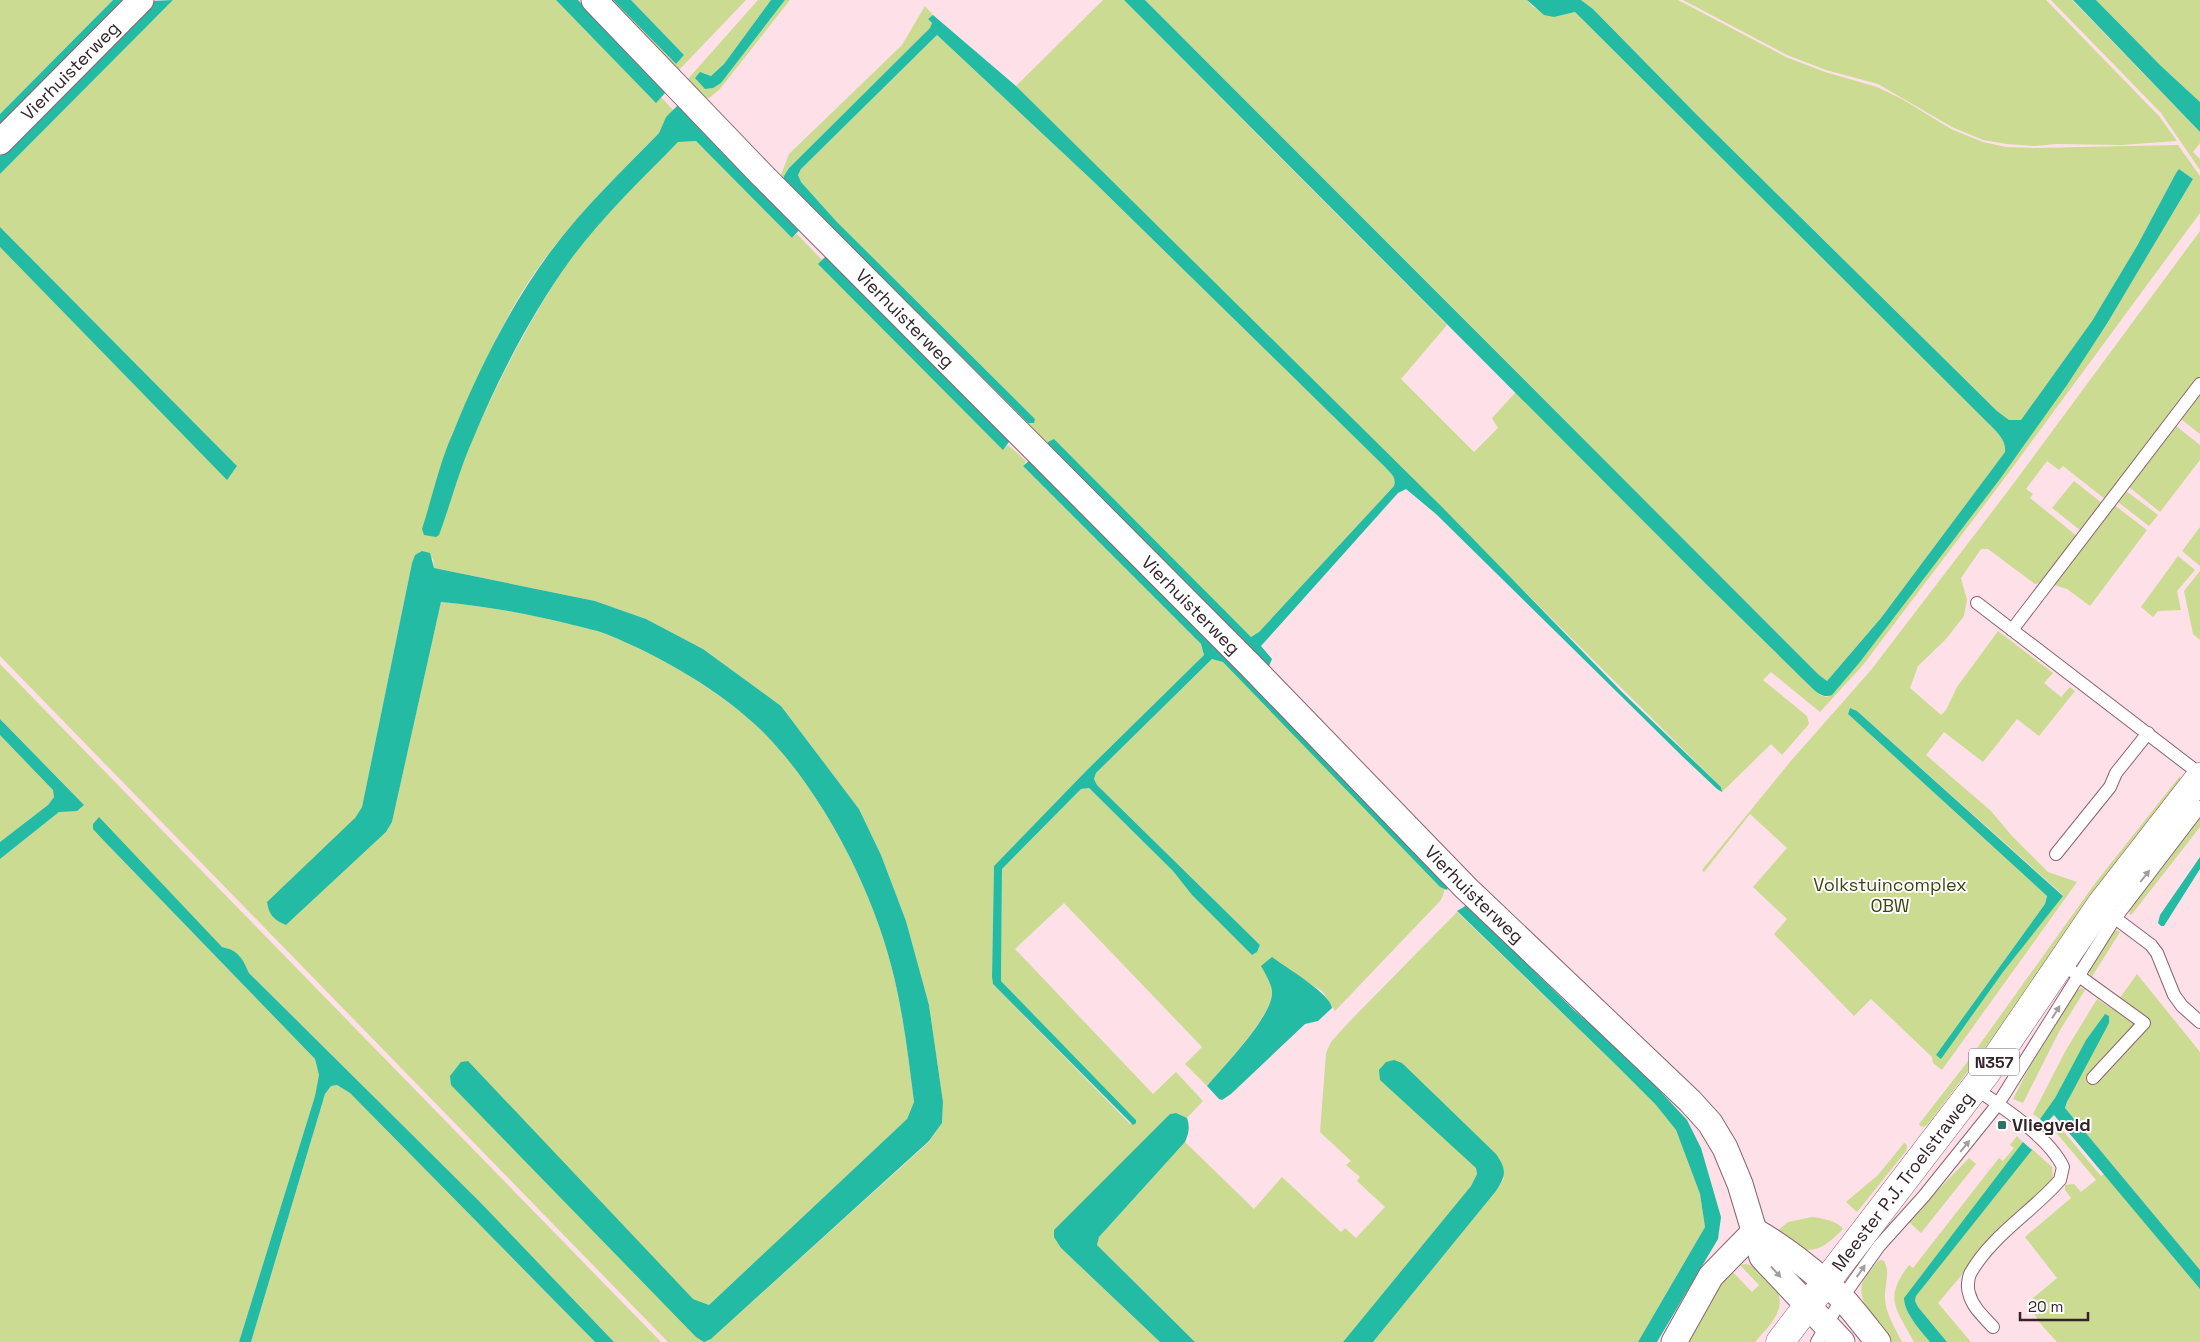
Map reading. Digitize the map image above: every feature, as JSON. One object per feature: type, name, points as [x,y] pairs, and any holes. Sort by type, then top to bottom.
[{"type":"main road","name":"Meester P.J. Troelstraweg","points":[[1780,1342],[1823,1329],[1834,1291],[1975,1088],[2070,970],[2102,903],[2200,776]]},
{"type":"street","name":"Vierhuisterweg","points":[[0,142],[141,0]]},
{"type":"street","name":"Vierhuisterweg","points":[[594,0],[762,174],[1208,622],[1466,888],[1690,1101],[1710,1123],[1725,1148],[1740,1184],[1762,1257],[1823,1329]]},
{"type":"street","points":[[1674,1342],[1710,1276],[1755,1231],[1778,1244],[1834,1291],[1878,1342]]},
{"type":"lane","points":[[2012,630],[2200,384]]},
{"type":"lane","points":[[1977,603],[2148,733],[2200,776]]},
{"type":"lane","points":[[2056,854],[2110,787],[2116,773],[2148,733]]},
{"type":"lane","name":"Meester P.J. Troelstraweg","points":[[1834,1291],[1879,1246],[1924,1196],[1998,1104],[2070,970],[2115,918],[2200,807]]},
{"type":"lane","points":[[2115,918],[2151,945],[2157,953],[2174,995],[2182,1006],[2200,1022]]},
{"type":"lane","points":[[2070,970],[2144,1023],[2094,1078]]},
{"type":"lane","points":[[1975,1088],[2036,1134],[2060,1160],[2063,1167],[2063,1173],[2053,1187],[1996,1242],[1978,1262],[1969,1276],[1968,1292],[1976,1309],[1993,1327]]},
{"type":"green space","points":[[0,0],[113,0],[0,114]]},
{"type":"green space","points":[[173,0],[556,0],[656,102],[661,97],[674,111],[666,117],[659,133],[586,209],[536,270],[502,327],[451,436],[472,440],[529,325],[582,244],[622,199],[678,142],[696,141],[792,238],[797,234],[822,260],[819,264],[1003,449],[1008,445],[1026,461],[1023,466],[1201,644],[1204,655],[1087,770],[994,866],[993,984],[1130,1124],[1136,1120],[1001,981],[1002,869],[1081,789],[1089,788],[1173,871],[1192,895],[1252,955],[1257,952],[1260,945],[1097,785],[1094,779],[1096,773],[1212,659],[1223,661],[1440,887],[1445,889],[1441,900],[1335,1011],[1322,991],[1291,972],[1262,966],[1272,991],[1265,1013],[1235,1054],[1207,1086],[1185,1064],[1202,1047],[1064,903],[1015,949],[1153,1094],[1176,1072],[1203,1101],[1187,1118],[1176,1113],[1170,1114],[1149,1136],[1061,1248],[1160,1342],[668,1342],[0,656],[0,247],[237,466],[0,227],[0,174]],"holes":[[[433,558],[434,568],[595,601],[646,619],[703,649],[781,706],[859,809],[881,855],[906,921],[929,1005],[943,1102],[942,1123],[929,1142],[711,1339],[693,1299],[709,1305],[907,1119],[914,1102],[906,1041],[895,981],[875,915],[845,848],[808,786],[764,733],[730,704],[669,664],[606,634],[524,614],[441,602],[392,822],[386,832],[286,925],[362,807],[412,563]]]},
{"type":"green space","points":[[602,0],[613,0],[676,64],[684,55],[631,0],[746,0],[678,71]]},
{"type":"green space","points":[[758,0],[771,0],[724,64],[711,76],[704,73],[709,89],[721,83],[785,0],[790,0],[720,89],[709,98],[704,98],[687,80]]},
{"type":"green space","points":[[1103,0],[1124,0],[1447,325],[1401,379],[1474,452],[1498,428],[1492,418],[1516,392],[1707,585],[1820,695],[1827,697],[1832,694],[1860,662],[2025,444],[2108,322],[2193,179],[2179,169],[2137,246],[2092,321],[2021,420],[2009,420],[1997,411],[1696,114],[1593,9],[1581,0],[1678,0],[1786,57],[1825,72],[1877,87],[1902,99],[1951,129],[1983,142],[2006,147],[2035,148],[2178,145],[2200,176],[2200,213],[2004,479],[1863,665],[1820,712],[1771,672],[1763,680],[1807,716],[1809,724],[1782,755],[1771,744],[1722,792],[1721,787],[1016,86]]},
{"type":"green space","points":[[1145,0],[1527,0],[1533,7],[1554,17],[1575,12],[1996,431],[2004,443],[2005,452],[1881,618],[1827,681]]},
{"type":"green space","points":[[1683,0],[2046,0],[2159,116],[2177,141],[2121,145],[2056,144],[2035,146],[1983,140],[1952,127],[1878,84],[1826,70],[1787,55]]},
{"type":"green space","points":[[2051,0],[2072,0],[2200,132],[2200,143],[2193,152],[2200,159],[2200,170],[2161,113]]},
{"type":"green space","points":[[2096,0],[2200,0],[2200,102],[2161,66]]},
{"type":"green space","points":[[925,6],[933,15],[928,19],[932,23],[930,28],[789,168],[784,179],[1028,423],[1033,423],[1035,419],[836,221],[801,182],[798,175],[801,169],[937,35],[1094,182],[1391,473],[1394,478],[1394,486],[1259,632],[1251,637],[1048,446],[1183,579],[1264,664],[778,183],[789,154],[902,45]]},
{"type":"green space","name":"Volkstuincomplex OBW","points":[[2200,231],[2200,376],[2105,499],[2063,466],[2059,470],[2047,461],[2026,489],[2033,494],[2030,498],[2077,536],[2039,583],[2035,584],[1988,549],[1981,549],[1961,578],[1967,600],[1964,616],[1946,639],[1918,666],[1910,688],[1941,715],[1946,710],[1957,687],[1998,631],[2053,673],[2044,683],[2061,697],[2070,687],[2075,691],[2039,736],[2017,719],[1983,762],[1944,732],[1926,755],[1991,811],[2012,836],[2048,872],[2077,882],[1942,1070],[1933,1063],[1932,1057],[1871,999],[1854,1016],[1774,934],[1787,919],[1753,887],[1787,848],[1750,814],[1704,872],[1702,870],[1790,762],[1871,670],[2008,491]],"holes":[[[1850,708],[1857,711],[2063,895],[2003,972],[1941,1058],[1936,1055],[2045,904],[2047,896],[1848,714]]]},
{"type":"green space","points":[[2200,394],[2200,434],[2181,419]]},
{"type":"green space","points":[[2176,426],[2200,445],[2200,460],[2160,512],[2129,487]]},
{"type":"green space","points":[[2074,481],[2102,503],[2080,530],[2052,508]]},
{"type":"green space","points":[[2126,491],[2158,515],[2149,526],[2118,502]]},
{"type":"green space","points":[[2114,505],[2147,530],[2090,606],[2067,589],[2054,585]]},
{"type":"green space","points":[[2200,527],[2200,566],[2182,551]]},
{"type":"green space","points":[[2178,556],[2195,570],[2177,591],[2181,610],[2158,611],[2153,617],[2141,607]]},
{"type":"green space","points":[[2200,571],[2200,640],[2193,634],[2184,591]]},
{"type":"green space","points":[[0,664],[661,1342],[614,1342],[480,1202],[249,973],[238,956],[231,950],[222,947],[106,843],[315,1059],[319,1075],[315,1096],[239,1342],[0,1342],[0,859],[59,812],[84,805],[0,719]]},
{"type":"green space","points":[[0,735],[54,790],[54,797],[48,805],[0,842]]},
{"type":"green space","points":[[2180,776],[2180,783],[1960,1082],[1928,1124],[1924,1127],[1920,1126],[1919,1124],[1965,1065],[2096,882]]},
{"type":"green space","points":[[2200,816],[2200,827],[2130,915],[2129,909]]},
{"type":"green space","points":[[1457,912],[1612,1061],[1656,1105],[1676,1130],[1700,1194],[1705,1227],[1638,1342],[1373,1342],[1496,1191],[1504,1178],[1476,1168],[1477,1174],[1471,1186],[1343,1342],[1195,1342],[1097,1245],[1099,1237],[1185,1142],[1254,1209],[1282,1177],[1341,1232],[1345,1228],[1356,1238],[1385,1207],[1357,1181],[1360,1177],[1346,1165],[1351,1161],[1320,1132],[1326,1053],[1331,1042],[1348,1023]]},
{"type":"green space","points":[[2117,930],[2120,932],[2091,978],[2089,970],[2112,933]]},
{"type":"green space","points":[[2137,974],[2200,1052],[2200,1270],[2065,1108],[2105,1014],[2086,1040],[2055,1098],[2040,1119],[2033,1114],[2066,1050],[2097,999],[2112,1009]]},
{"type":"green space","points":[[2081,988],[2085,990],[2060,1030],[2023,1103],[2013,1099],[2030,1066],[2076,991]]},
{"type":"green space","points":[[337,1085],[350,1093],[595,1342],[251,1342],[325,1094],[331,1086]]},
{"type":"green space","points":[[2059,1126],[2101,1176],[2104,1174],[2200,1289],[2200,1342],[2057,1342],[2036,1317],[2032,1299],[2057,1278],[2025,1237],[2071,1198],[2065,1190],[2065,1185],[2074,1184],[2081,1192],[2096,1180],[2054,1130]]},
{"type":"green space","points":[[2017,1136],[2023,1142],[2021,1146],[1904,1298],[1910,1316],[1930,1342],[1914,1342],[1895,1304],[1894,1295],[1901,1277],[1909,1265],[1913,1268],[1999,1158],[2003,1161],[2014,1148],[2010,1145]]},
{"type":"green space","points":[[1904,1143],[1907,1145],[1906,1151],[1857,1212],[1846,1202],[1878,1175]]},
{"type":"green space","points":[[2031,1148],[2052,1167],[2053,1179],[1993,1238],[1938,1303],[1971,1342],[1947,1342],[1918,1307],[1915,1301],[1916,1296]]},
{"type":"green space","points":[[1969,1158],[1976,1164],[1921,1233],[1908,1221]]},
{"type":"green space","points":[[1812,1217],[1834,1222],[1843,1229],[1825,1245],[1810,1250],[1794,1246],[1775,1233],[1788,1222]]},
{"type":"green space","points":[[1878,1261],[1884,1261],[1887,1270],[1885,1294],[1887,1310],[1902,1342],[1892,1342],[1871,1315],[1863,1299],[1861,1291],[1863,1281]]},
{"type":"green space","points":[[1746,1264],[1756,1268],[1768,1279],[1779,1296],[1780,1304],[1774,1320],[1755,1342],[1684,1342],[1730,1269],[1752,1292],[1759,1285],[1740,1265]]},
{"type":"shaded area","points":[[113,0],[131,0],[0,131],[0,114]]},
{"type":"shaded area","points":[[173,0],[0,174],[0,156],[152,1]]},
{"type":"shaded area","points":[[556,0],[578,0],[666,92],[656,103]]},
{"type":"shaded area","points":[[613,0],[631,0],[684,55],[676,64]]},
{"type":"shaded area","points":[[771,0],[785,0],[721,83],[713,88],[705,89],[695,78],[700,72],[711,76],[724,64]]},
{"type":"shaded area","points":[[1124,0],[1145,0],[1827,681],[1881,618],[2005,452],[2004,443],[1996,431],[1575,12],[1554,17],[1544,15],[1527,0],[1581,0],[1593,9],[1696,114],[1997,411],[2009,420],[2021,420],[2092,321],[2137,246],[2179,169],[2193,179],[2108,322],[2067,385],[2000,479],[1860,662],[1832,695],[1824,696],[1813,689],[1707,585]]},
{"type":"shaded area","points":[[2073,0],[2096,0],[2161,66],[2200,102],[2200,132]]},
{"type":"shaded area","points":[[933,15],[1016,86],[1443,508],[1622,692],[1721,787],[1722,792],[1683,757],[1436,514],[1406,489],[1398,493],[1261,646],[1272,659],[1269,666],[1264,664],[1183,579],[1048,446],[1048,442],[1054,439],[1251,637],[1259,632],[1394,486],[1394,478],[1391,473],[1094,182],[937,35],[801,169],[798,175],[801,182],[836,221],[1035,419],[1034,423],[1028,423],[784,179],[789,168],[930,28],[932,23],[928,19]]},
{"type":"shaded area","points":[[678,105],[800,229],[792,238],[696,141],[678,142],[596,228],[571,259],[543,301],[493,393],[463,463],[439,535],[436,537],[424,535],[422,529],[447,446],[496,340],[522,294],[563,235],[603,190],[659,133],[666,117]]},
{"type":"shaded area","points":[[0,227],[237,466],[227,480],[0,247]]},
{"type":"shaded area","points":[[827,255],[1012,438],[1003,450],[818,264]]},
{"type":"shaded area","points":[[1032,458],[1448,887],[1447,890],[1440,887],[1223,662],[1212,659],[1096,773],[1094,779],[1097,785],[1260,945],[1257,952],[1252,955],[1192,895],[1173,871],[1089,788],[1081,789],[1002,869],[1001,981],[1136,1120],[1136,1123],[1133,1125],[993,984],[994,866],[1087,770],[1204,655],[1201,644],[1023,466]]},
{"type":"shaded area","points":[[422,551],[430,553],[434,568],[595,601],[646,619],[703,649],[781,706],[859,809],[881,855],[906,921],[929,1005],[943,1102],[942,1123],[929,1141],[711,1339],[704,1342],[696,1337],[451,1085],[450,1076],[461,1062],[468,1061],[693,1299],[709,1305],[907,1119],[914,1102],[904,1026],[895,981],[875,915],[845,848],[808,786],[764,733],[730,703],[669,664],[602,633],[524,614],[441,602],[392,822],[386,832],[286,925],[275,919],[269,910],[267,902],[355,818],[362,807],[412,563],[415,555]]},
{"type":"shaded area","points":[[1850,708],[1857,711],[2063,896],[2003,972],[1941,1059],[1936,1055],[2045,904],[2047,896],[1848,714]]},
{"type":"shaded area","points":[[0,719],[84,805],[77,811],[59,812],[0,859],[0,842],[48,805],[54,797],[53,790],[0,735]]},
{"type":"shaded area","points":[[99,817],[222,947],[232,950],[239,956],[249,973],[480,1202],[614,1342],[595,1342],[350,1093],[337,1085],[331,1086],[325,1094],[251,1342],[239,1342],[315,1096],[319,1075],[315,1059],[93,829],[93,824]]},
{"type":"shaded area","points":[[2200,857],[2200,869],[2164,926],[2161,926],[2158,923],[2160,915]]},
{"type":"shaded area","points":[[1467,905],[1575,1011],[1624,1052],[1687,1120],[1701,1148],[1721,1217],[1718,1239],[1657,1342],[1638,1342],[1705,1227],[1700,1194],[1676,1130],[1656,1105],[1612,1061],[1457,911]]},
{"type":"shaded area","points":[[1272,957],[1316,988],[1330,1002],[1332,1008],[1318,1021],[1305,1024],[1231,1094],[1222,1100],[1219,1099],[1207,1086],[1257,1027],[1265,1013],[1272,991],[1261,966]]},
{"type":"shaded area","points":[[2105,1014],[2109,1016],[2109,1023],[2065,1108],[2200,1270],[2200,1289],[2054,1115],[2045,1124],[2040,1119],[2055,1098],[2086,1040]]},
{"type":"shaded area","points":[[1394,1060],[1402,1063],[1496,1154],[1504,1172],[1502,1181],[1496,1191],[1373,1342],[1343,1342],[1471,1186],[1477,1174],[1476,1168],[1380,1080],[1379,1070],[1386,1062]]},
{"type":"shaded area","points":[[1176,1113],[1187,1118],[1189,1124],[1185,1142],[1099,1237],[1097,1245],[1195,1342],[1160,1342],[1061,1248],[1054,1237],[1054,1230],[1170,1114]]},
{"type":"shaded area","points":[[2023,1142],[2032,1150],[1916,1296],[1915,1301],[1918,1307],[1947,1342],[1930,1342],[1910,1316],[1904,1298]]},
{"type":"place","name":"Vliegveld","points":[[2002,1125]]}]
